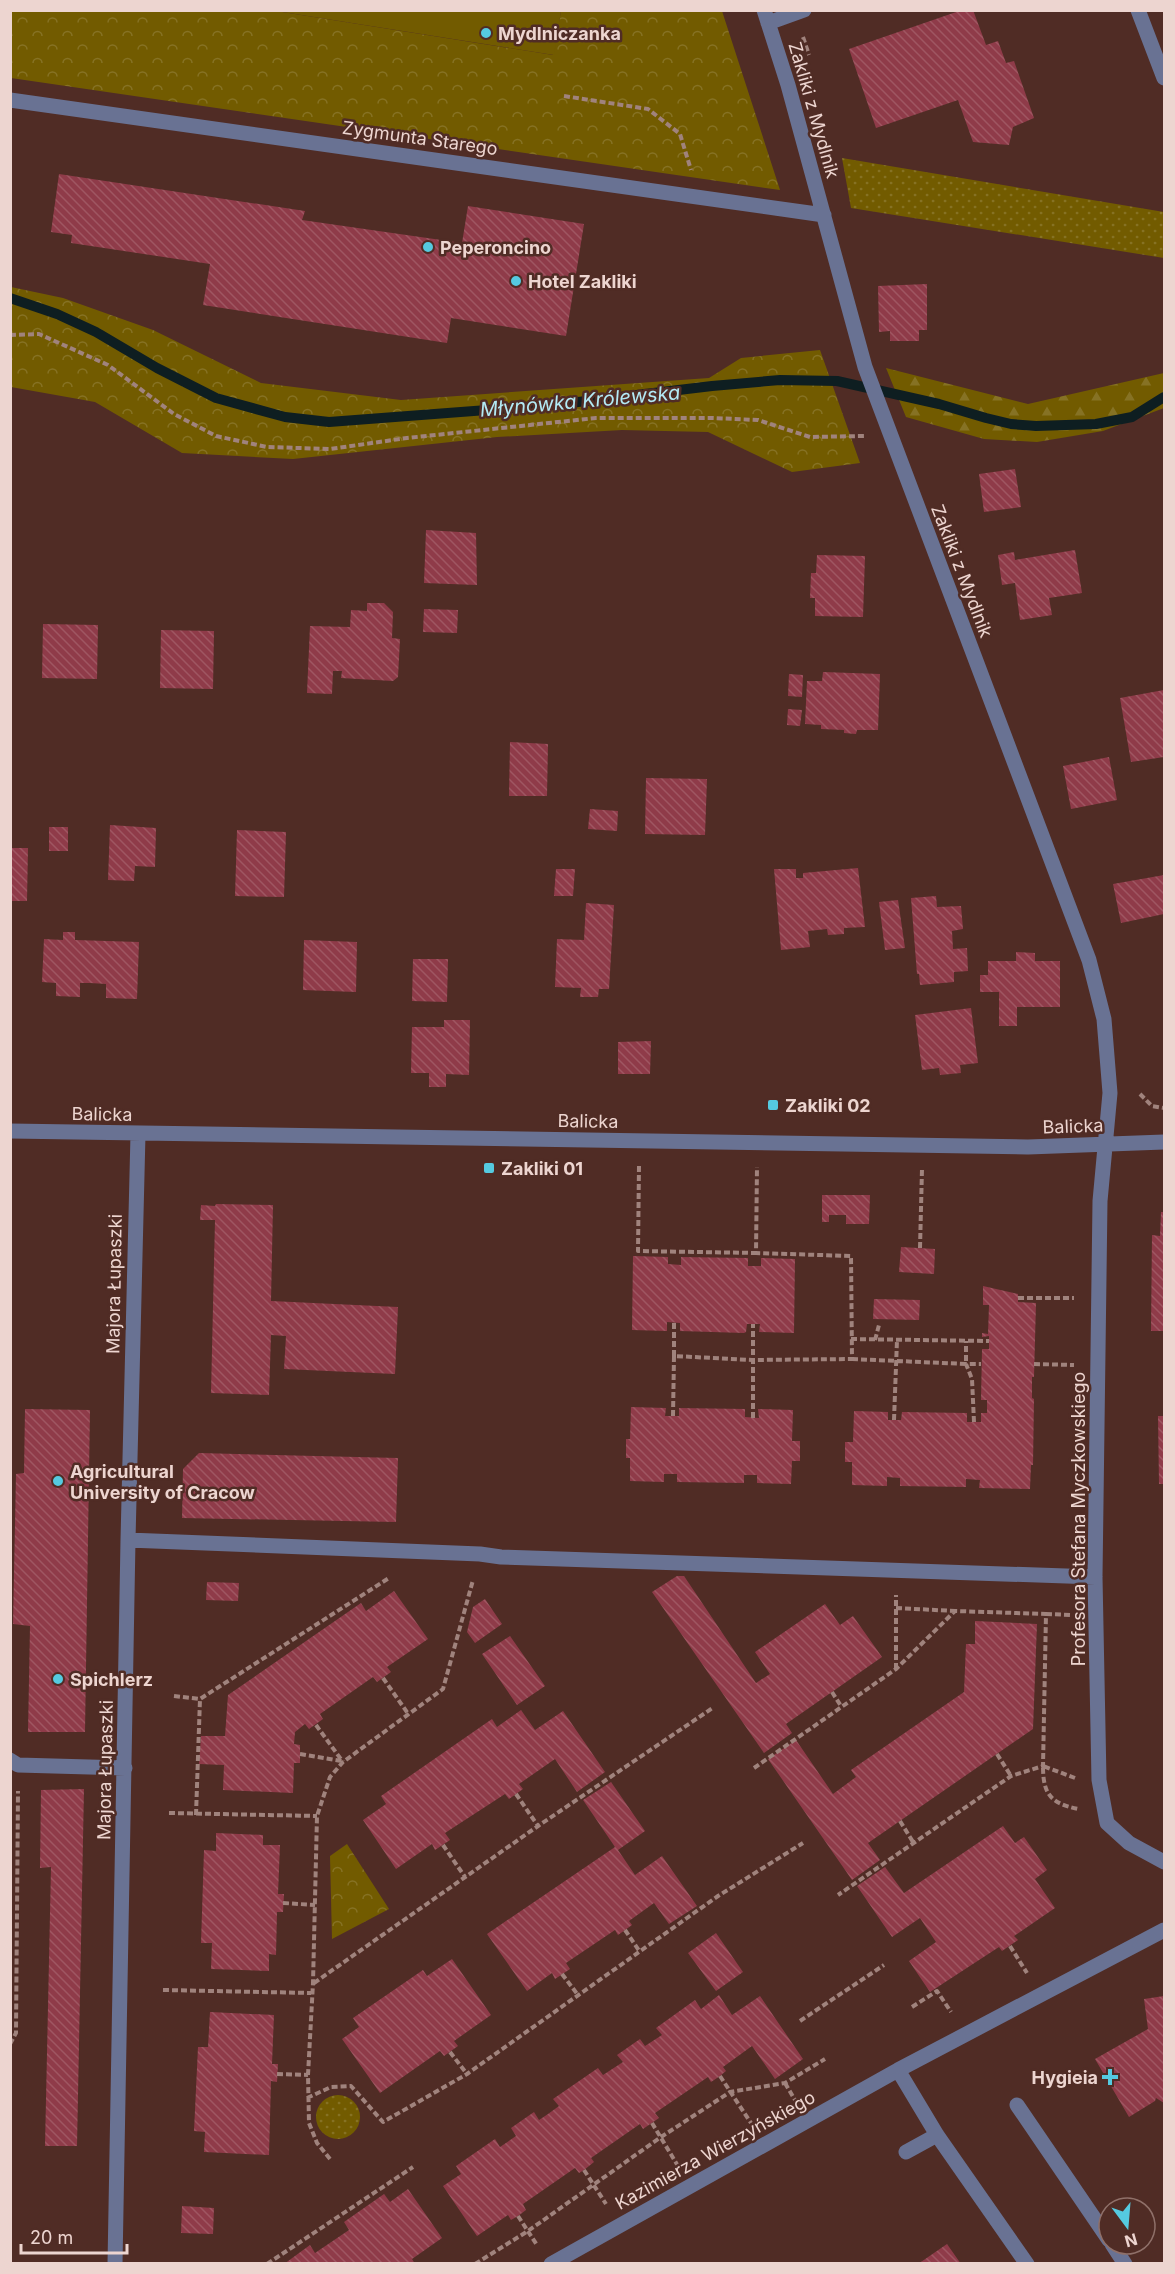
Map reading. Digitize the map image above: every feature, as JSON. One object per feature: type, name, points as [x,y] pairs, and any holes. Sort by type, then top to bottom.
[{"type":"street","points":[[766,17],[804,10]]},
{"type":"street","points":[[1138,10],[1164,78]]},
{"type":"street","name":"Zakliki z Mydlnik","points":[[766,17],[824,214],[865,367],[1089,960],[1104,1019],[1108,1050],[1110,1093],[1104,1144]]},
{"type":"street","name":"Zygmunta Starego","points":[[10,100],[824,214]]},
{"type":"street","name":"Balicka","points":[[10,1131],[1028,1147],[1164,1143]]},
{"type":"street","name":"Majora Łupaszki","points":[[115,2264],[138,1134]]},
{"type":"street","name":"Profesora Stefana Myczkowskiego","points":[[1104,1144],[1100,1201],[1095,1577],[1100,1780],[1107,1823],[1129,1844],[1164,1862]]},
{"type":"street","points":[[128,1540],[525,1557],[1095,1577]]},
{"type":"street","points":[[14,1763],[125,1768]]},
{"type":"street","name":"Kazimierza Wierzyńskiego","points":[[551,2264],[898,2070],[1164,1930]]},
{"type":"street","points":[[898,2070],[937,2135],[1027,2264]]},
{"type":"street","points":[[1017,2105],[1097,2222]]},
{"type":"street","points":[[906,2152],[937,2135]]},
{"type":"path","points":[[564,96],[648,109],[680,134],[699,197]]},
{"type":"path","points":[[10,335],[39,334],[108,365],[174,414],[216,436],[267,447],[330,449],[407,438],[596,418],[758,420],[810,437],[862,436],[889,432]]},
{"type":"path","points":[[1140,1094],[1152,1106],[1164,1108]]},
{"type":"path","points":[[639,1164],[638,1251],[852,1256],[852,1359]]},
{"type":"path","points":[[756,1253],[757,1166]]},
{"type":"path","points":[[920,1248],[922,1168]]},
{"type":"path","points":[[1018,1298],[1077,1298]]},
{"type":"path","points":[[673,1416],[674,1323]]},
{"type":"path","points":[[753,1324],[753,1418]]},
{"type":"path","points":[[875,1340],[879,1325]]},
{"type":"path","points":[[851,1339],[989,1341]]},
{"type":"path","points":[[894,1420],[897,1340]]},
{"type":"path","points":[[966,1341],[966,1364],[972,1379],[974,1422]]},
{"type":"path","points":[[674,1356],[981,1364]]},
{"type":"path","points":[[1034,1364],[1078,1365]]},
{"type":"path","points":[[330,2159],[317,2142],[309,2123],[307,2098],[313,1983],[317,1816],[330,1777],[343,1761],[443,1689],[480,1554]]},
{"type":"path","points":[[174,1696],[200,1699],[397,1572]]},
{"type":"path","points":[[896,1669],[896,1608],[1080,1615]]},
{"type":"path","points":[[754,1768],[896,1669],[954,1611]]},
{"type":"path","points":[[1046,1614],[1043,1766],[1046,1790],[1053,1800],[1062,1806],[1088,1811]]},
{"type":"path","points":[[383,1678],[409,1715]]},
{"type":"path","points":[[832,1692],[841,1706]]},
{"type":"path","points":[[196,1815],[200,1699]]},
{"type":"path","points":[[313,1983],[714,1707]]},
{"type":"path","points":[[316,1725],[343,1761]]},
{"type":"path","points":[[300,1754],[343,1761]]},
{"type":"path","points":[[998,1754],[1011,1776]]},
{"type":"path","points":[[10,2044],[16,2033],[14,1763]]},
{"type":"path","points":[[838,1895],[1011,1776],[1043,1766],[1078,1779]]},
{"type":"path","points":[[516,1794],[538,1826]]},
{"type":"path","points":[[169,1813],[317,1816]]},
{"type":"path","points":[[900,1821],[913,1842]]},
{"type":"path","points":[[307,2098],[331,2087],[351,2086],[383,2122],[467,2074],[718,1896],[803,1843]]},
{"type":"path","points":[[443,1845],[465,1877]]},
{"type":"path","points":[[283,1903],[315,1905]]},
{"type":"path","points":[[625,1930],[640,1952]]},
{"type":"path","points":[[1010,1946],[1029,1976]]},
{"type":"path","points":[[800,2021],[884,1965]]},
{"type":"path","points":[[562,1974],[578,1995]]},
{"type":"path","points":[[163,1990],[312,1993]]},
{"type":"path","points":[[912,2007],[937,1991],[955,2018]]},
{"type":"path","points":[[450,2052],[467,2074]]},
{"type":"path","points":[[474,2264],[528,2231],[661,2137],[730,2092],[784,2083],[825,2059]]},
{"type":"path","points":[[277,2074],[308,2075]]},
{"type":"path","points":[[720,2076],[755,2129]]},
{"type":"path","points":[[784,2083],[798,2105]]},
{"type":"path","points":[[652,2123],[680,2169]]},
{"type":"path","points":[[267,2264],[413,2167]]},
{"type":"path","points":[[584,2170],[610,2208]]},
{"type":"path","points":[[518,2216],[539,2247]]},
{"type":"green space","points":[[11,11],[276,11],[553,55],[561,11],[722,11],[780,190],[11,78]]},
{"type":"green space","name":"Mydlniczanka","points":[[276,11],[561,11],[554,55]]},
{"type":"green space","points":[[842,158],[1164,212],[1164,258],[851,208]]},
{"type":"green space","points":[[11,287],[63,298],[153,330],[261,383],[401,400],[709,378],[741,358],[820,350],[860,463],[792,472],[708,432],[622,430],[497,437],[293,459],[182,453],[95,402],[11,387]]},
{"type":"green space","points":[[886,368],[1028,404],[1164,373],[1164,408],[1103,431],[1037,442],[984,439],[906,417]]},
{"type":"green space","points":[[347,1844],[389,1909],[332,1939],[330,1856]]},
{"type":"green space","points":[[338,2095],[354,2101],[360,2117],[354,2133],[338,2139],[322,2133],[316,2117],[322,2101]]},
{"type":"building","points":[[962,10],[973,10],[986,45],[998,41],[1006,63],[1014,61],[1034,118],[1013,127],[1009,145],[973,142],[958,100],[876,128],[849,49]]},
{"type":"building","points":[[59,174],[305,211],[302,220],[462,243],[468,206],[584,224],[566,336],[451,318],[447,343],[203,305],[210,264],[71,243],[72,235],[51,232]]},
{"type":"building","points":[[927,284],[927,330],[919,330],[919,341],[890,341],[890,331],[879,332],[878,286]]},
{"type":"building","points":[[1015,469],[1021,507],[984,512],[979,474]]},
{"type":"building","points":[[426,530],[476,533],[477,585],[424,583]]},
{"type":"building","points":[[1075,550],[1082,593],[1049,598],[1052,615],[1020,620],[1015,583],[1002,585],[998,555],[1014,552],[1015,560]]},
{"type":"building","points":[[817,555],[865,556],[863,617],[815,616],[815,598],[810,598],[811,573],[816,573]]},
{"type":"building","points":[[367,603],[384,603],[393,612],[392,638],[400,639],[398,677],[393,681],[341,678],[342,671],[333,671],[332,694],[307,693],[310,626],[350,627],[351,610],[367,611]]},
{"type":"building","points":[[424,609],[458,610],[457,633],[423,632]]},
{"type":"building","points":[[43,624],[98,625],[97,679],[42,678]]},
{"type":"building","points":[[161,630],[214,631],[213,689],[160,688]]},
{"type":"building","points":[[823,672],[880,674],[878,730],[857,730],[856,734],[844,733],[844,730],[821,729],[821,725],[805,724],[807,681],[822,681]]},
{"type":"building","points":[[789,674],[803,675],[802,697],[788,696]]},
{"type":"building","points":[[1164,690],[1164,757],[1131,762],[1120,698]]},
{"type":"building","points":[[788,709],[802,710],[800,726],[787,725]]},
{"type":"building","points":[[510,742],[548,744],[547,796],[509,796]]},
{"type":"building","points":[[1109,757],[1117,800],[1071,809],[1063,766]]},
{"type":"building","points":[[646,778],[707,779],[705,835],[645,834]]},
{"type":"building","points":[[590,809],[618,811],[617,831],[588,829]]},
{"type":"building","points":[[110,825],[156,828],[155,867],[135,866],[134,881],[108,880]]},
{"type":"building","points":[[49,827],[68,827],[68,851],[49,851]]},
{"type":"building","points":[[237,830],[286,832],[284,897],[235,896]]},
{"type":"building","points":[[10,848],[28,848],[27,901],[10,901]]},
{"type":"building","points":[[858,868],[865,927],[844,928],[844,934],[828,935],[827,929],[808,931],[810,947],[781,950],[774,869],[796,869],[796,878],[803,878],[803,873]]},
{"type":"building","points":[[556,869],[575,869],[573,896],[554,896]]},
{"type":"building","points":[[1164,875],[1164,914],[1121,923],[1113,884]]},
{"type":"building","points":[[936,896],[937,907],[961,906],[963,929],[952,931],[953,949],[967,948],[968,971],[954,972],[954,982],[920,985],[919,974],[917,974],[911,898]]},
{"type":"building","points":[[898,900],[905,948],[885,950],[879,902]]},
{"type":"building","points":[[586,903],[614,905],[609,989],[599,989],[598,997],[580,997],[581,988],[555,987],[557,939],[584,940]]},
{"type":"building","points":[[63,932],[75,932],[75,940],[139,942],[137,999],[106,998],[106,984],[90,983],[80,983],[80,997],[56,996],[56,983],[42,982],[44,939],[63,940]]},
{"type":"building","points":[[304,940],[357,942],[356,992],[303,990]]},
{"type":"building","points":[[1016,952],[1035,953],[1035,961],[1060,961],[1060,1007],[1017,1007],[1017,1026],[999,1026],[999,992],[980,992],[980,975],[988,975],[988,961],[1016,961]]},
{"type":"building","points":[[413,959],[448,959],[447,1002],[412,1001]]},
{"type":"building","points":[[971,1008],[978,1063],[960,1065],[961,1073],[940,1075],[939,1068],[922,1070],[915,1015]]},
{"type":"building","points":[[444,1020],[470,1020],[469,1075],[446,1074],[446,1087],[429,1087],[429,1073],[411,1073],[412,1027],[444,1027]]},
{"type":"building","points":[[651,1041],[650,1074],[618,1074],[618,1042]]},
{"type":"building","points":[[822,1195],[870,1195],[869,1224],[846,1224],[846,1215],[829,1215],[829,1222],[822,1222]]},
{"type":"building","points":[[216,1204],[273,1205],[271,1301],[398,1307],[395,1374],[284,1369],[286,1336],[271,1335],[269,1395],[211,1393],[215,1220],[200,1220],[201,1205],[215,1206]]},
{"type":"building","points":[[1161,1212],[1164,1212],[1164,1331],[1151,1331],[1152,1235],[1160,1236]]},
{"type":"building","points":[[901,1247],[935,1249],[934,1274],[899,1272]]},
{"type":"building","points":[[633,1256],[668,1257],[668,1264],[681,1265],[681,1257],[748,1258],[748,1266],[761,1266],[761,1258],[795,1259],[794,1333],[759,1332],[760,1324],[747,1324],[744,1333],[680,1331],[680,1323],[667,1322],[667,1331],[632,1330]]},
{"type":"building","points":[[983,1286],[1018,1294],[1018,1302],[1036,1303],[1034,1377],[1032,1377],[1033,1465],[1031,1465],[1030,1489],[979,1488],[980,1480],[966,1479],[966,1487],[900,1486],[900,1478],[887,1477],[887,1486],[852,1485],[852,1462],[845,1462],[845,1442],[853,1442],[854,1411],[888,1412],[888,1420],[901,1420],[902,1412],[967,1413],[967,1422],[981,1422],[981,1413],[987,1413],[987,1400],[981,1400],[982,1349],[989,1349],[989,1336],[982,1337],[982,1333],[988,1334],[989,1305],[983,1305]]},
{"type":"building","points":[[874,1299],[920,1300],[919,1320],[873,1319]]},
{"type":"building","points":[[631,1407],[666,1408],[665,1416],[679,1416],[679,1408],[745,1409],[745,1417],[759,1418],[758,1409],[793,1410],[792,1441],[800,1441],[800,1461],[792,1461],[791,1484],[757,1483],[757,1475],[744,1475],[744,1483],[677,1482],[677,1474],[664,1474],[664,1482],[630,1481],[630,1458],[626,1458],[626,1439],[630,1439]]},
{"type":"building","points":[[25,1409],[90,1410],[85,1732],[28,1732],[30,1626],[13,1624],[16,1474],[24,1473]]},
{"type":"building","points":[[1158,1416],[1164,1416],[1164,1484],[1159,1484]]},
{"type":"building","points":[[199,1453],[398,1458],[396,1522],[182,1518],[183,1469]]},
{"type":"building","points":[[677,1576],[684,1576],[756,1683],[770,1674],[755,1652],[825,1604],[840,1625],[853,1616],[882,1657],[786,1724],[792,1733],[764,1753],[652,1592]]},
{"type":"building","points":[[207,1582],[239,1583],[238,1601],[206,1600]]},
{"type":"building","points":[[394,1591],[428,1639],[387,1667],[391,1672],[377,1682],[373,1677],[320,1714],[323,1719],[309,1729],[305,1724],[295,1732],[294,1744],[300,1745],[300,1763],[294,1763],[293,1793],[223,1790],[224,1765],[199,1764],[201,1736],[225,1736],[228,1695],[361,1603],[366,1611]]},
{"type":"building","points":[[485,1599],[502,1624],[475,1643],[467,1632],[473,1607]]},
{"type":"building","points":[[975,1621],[1037,1624],[1033,1729],[868,1843],[880,1860],[852,1880],[768,1759],[796,1740],[833,1794],[856,1777],[851,1770],[964,1692],[966,1644],[975,1644]]},
{"type":"building","points":[[510,1636],[545,1686],[517,1705],[482,1654]]},
{"type":"building","points":[[521,1710],[535,1730],[563,1711],[605,1772],[577,1792],[555,1759],[519,1784],[523,1789],[509,1799],[505,1794],[445,1833],[450,1840],[435,1850],[432,1844],[396,1869],[363,1820],[386,1804],[381,1796],[492,1719],[497,1727]]},
{"type":"building","points":[[611,1782],[645,1831],[618,1850],[635,1875],[662,1856],[697,1906],[669,1924],[654,1903],[629,1921],[632,1925],[618,1935],[615,1930],[566,1963],[570,1969],[555,1979],[552,1973],[527,1991],[487,1934],[615,1847],[583,1800]]},
{"type":"building","points":[[84,1789],[77,2146],[45,2146],[51,1867],[40,1868],[41,1790]]},
{"type":"building","points":[[1003,1826],[1015,1843],[1024,1837],[1047,1870],[1035,1879],[1055,1908],[1014,1936],[1018,1940],[1002,1951],[999,1947],[930,1992],[909,1961],[936,1942],[920,1918],[892,1937],[857,1886],[885,1867],[904,1893]]},
{"type":"building","points":[[216,1833],[263,1835],[263,1845],[280,1845],[278,1894],[284,1894],[283,1912],[277,1912],[276,1955],[269,1954],[269,1971],[211,1969],[212,1943],[201,1943],[204,1850],[216,1851]]},
{"type":"building","points":[[716,1933],[743,1972],[716,1991],[688,1953]]},
{"type":"building","points":[[452,1959],[491,2015],[454,2041],[458,2046],[444,2056],[440,2051],[380,2093],[342,2039],[359,2027],[353,2018],[423,1970],[427,1976]]},
{"type":"building","points":[[719,1995],[732,2015],[760,1996],[803,2059],[775,2079],[752,2046],[723,2067],[726,2071],[720,2076],[711,2082],[708,2077],[655,2113],[659,2118],[643,2129],[640,2124],[591,2158],[594,2162],[584,2170],[579,2173],[575,2168],[523,2204],[526,2210],[518,2216],[511,2220],[508,2215],[477,2236],[443,2186],[461,2174],[456,2166],[495,2139],[500,2147],[516,2136],[511,2128],[534,2112],[539,2120],[548,2114],[559,2106],[553,2099],[598,2068],[603,2075],[623,2062],[617,2055],[640,2039],[645,2046],[662,2035],[656,2028],[695,2000],[701,2009]]},
{"type":"building","points":[[1164,1996],[1164,2103],[1156,2098],[1155,2101],[1129,2117],[1095,2059],[1148,2029],[1144,1999]]},
{"type":"building","points":[[210,2012],[274,2015],[272,2064],[278,2064],[277,2082],[271,2081],[269,2155],[204,2152],[205,2132],[194,2131],[198,2047],[208,2047]]},
{"type":"building","points":[[408,2189],[442,2238],[412,2259],[415,2264],[284,2264],[310,2245],[315,2253],[349,2230],[344,2222],[384,2194],[390,2202]]},
{"type":"building","points":[[182,2206],[214,2208],[213,2234],[181,2233]]},
{"type":"building","points":[[947,2244],[961,2264],[918,2264]]},
{"type":"waterway","name":"Młynówka Królewska","points":[[10,298],[57,314],[96,332],[157,368],[216,398],[285,417],[329,422],[553,405],[780,380],[837,381],[939,404],[1011,424],[1036,426],[1096,424],[1132,417],[1164,397]]},
{"type":"place","name":"Mydlniczanka","points":[[486,33]]},
{"type":"place","name":"Peperoncino","points":[[428,247]]},
{"type":"place","name":"Hotel Zakliki","points":[[516,281]]},
{"type":"place","name":"Zakliki 02","points":[[773,1105]]},
{"type":"place","name":"Zakliki 01","points":[[489,1168]]},
{"type":"place","name":"Agricultural University of Cracow","points":[[58,1481]]},
{"type":"place","name":"Spichlerz","points":[[58,1679]]},
{"type":"place","name":"Hygieia","points":[[1110,2077]]}]
